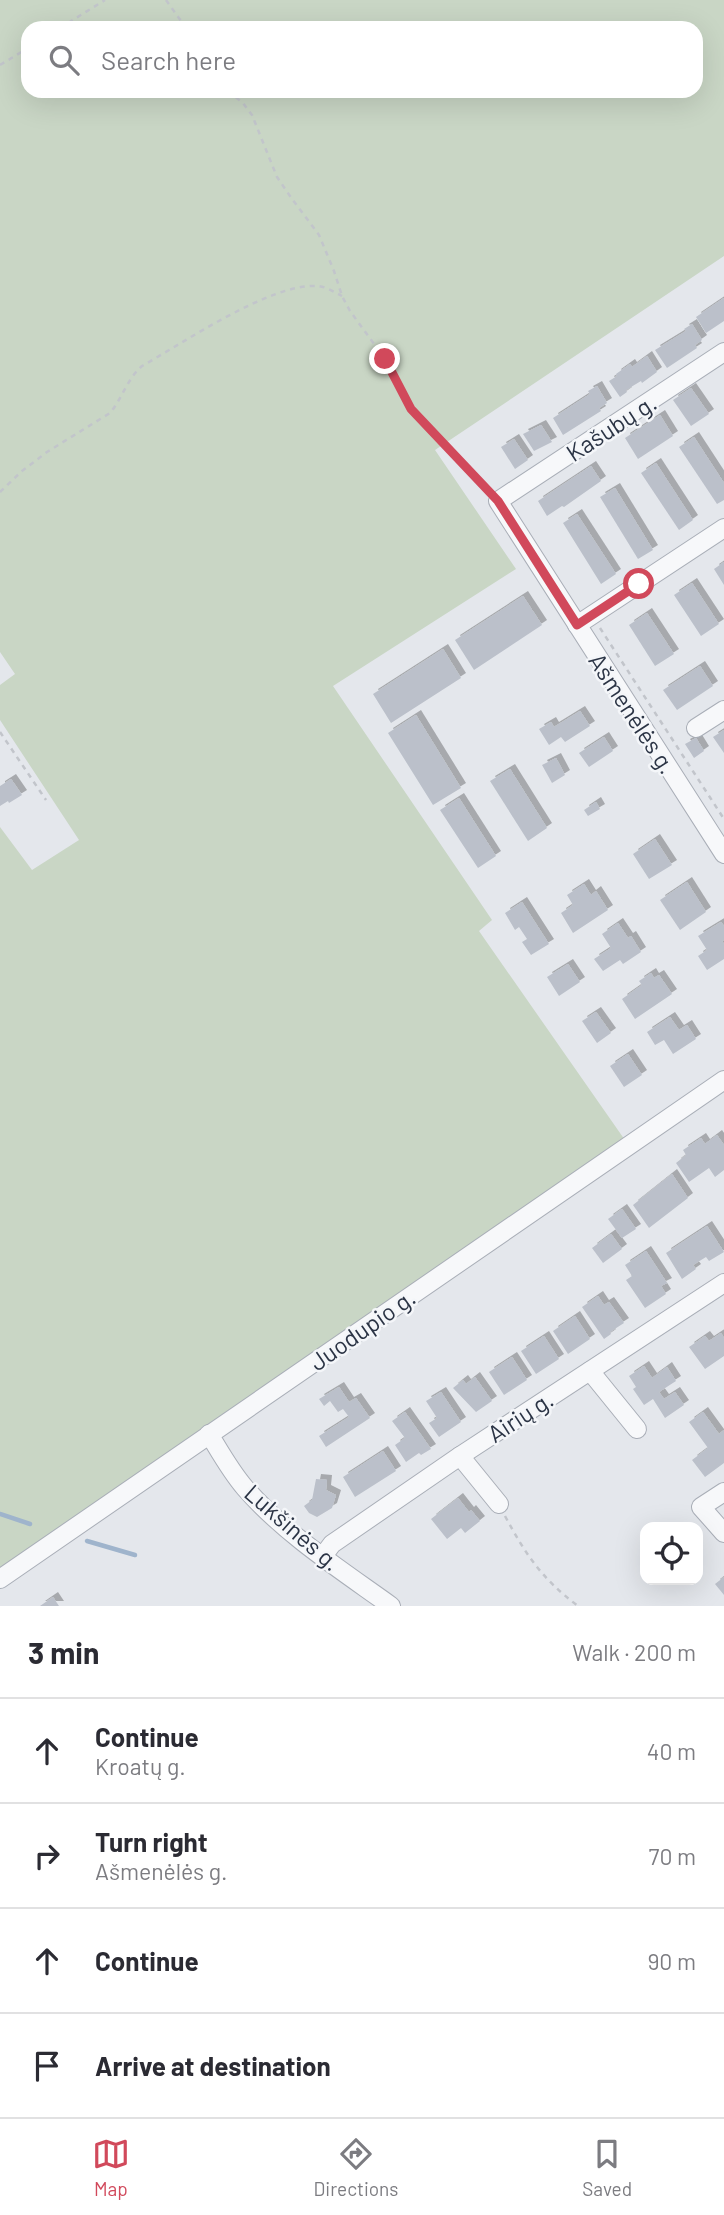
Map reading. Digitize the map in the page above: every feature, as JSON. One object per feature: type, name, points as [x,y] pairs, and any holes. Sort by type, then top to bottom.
[{"type":"street","name":"Kašubų g.","points":[[498,501],[724,352]]},
{"type":"street","name":"Ašmenėlės g.","points":[[498,501],[584,620],[724,853]]},
{"type":"street","points":[[584,620],[724,528]]},
{"type":"street","points":[[696,728],[724,710]]},
{"type":"street","name":"Juodupio g.","points":[[0,1579],[724,1080]]},
{"type":"street","name":"Airių g.","points":[[323,1556],[332,1544],[460,1455],[724,1283]]},
{"type":"street","points":[[590,1371],[637,1429]]},
{"type":"street","name":"Lukšinės g.","points":[[209,1434],[245,1488],[323,1556],[391,1606]]},
{"type":"street","points":[[460,1455],[499,1504]]},
{"type":"street","points":[[724,1492],[701,1507],[724,1533]]},
{"type":"path","points":[[71,21],[105,0]]},
{"type":"path","points":[[166,0],[181,21]]},
{"type":"path","points":[[0,65],[21,52]]},
{"type":"path","points":[[237,98],[253,115],[277,177],[319,235],[342,296],[385,359],[411,409],[498,501]]},
{"type":"path","points":[[0,492],[47,452],[110,414],[134,373],[142,366],[254,302],[305,286],[321,286],[342,296]]},
{"type":"path","points":[[584,620],[724,819]]},
{"type":"path","points":[[0,732],[46,800]]},
{"type":"path","points":[[499,1504],[528,1558],[561,1593],[578,1606]]},
{"type":"green space","points":[[0,0],[724,0],[724,256],[435,450],[516,569],[333,686],[492,920],[479,931],[627,1143],[0,1570],[0,827],[32,870],[79,840],[0,720],[0,685],[15,674],[0,652]]},
{"type":"building","points":[[724,298],[724,321],[706,333],[696,317]]},
{"type":"building","points":[[692,324],[702,340],[695,345],[697,348],[667,368],[655,350],[686,331],[684,329]]},
{"type":"building","points":[[647,356],[657,372],[626,390],[620,397],[609,381],[630,364],[632,367]]},
{"type":"building","points":[[597,386],[607,403],[599,408],[601,411],[563,435],[553,418],[590,394],[588,391]]},
{"type":"building","points":[[691,388],[709,414],[691,426],[673,400]]},
{"type":"building","points":[[660,415],[673,436],[638,459],[625,438]]},
{"type":"building","points":[[541,425],[552,442],[534,451],[523,434]]},
{"type":"building","points":[[694,437],[724,483],[724,500],[717,504],[679,447]]},
{"type":"building","points":[[514,439],[528,460],[515,469],[501,447]]},
{"type":"building","points":[[656,463],[693,520],[679,530],[641,473]]},
{"type":"building","points":[[591,466],[601,481],[547,516],[538,501]]},
{"type":"building","points":[[615,488],[653,550],[638,559],[600,497]]},
{"type":"building","points":[[577,514],[616,574],[601,584],[563,523]]},
{"type":"building","points":[[724,562],[724,585],[714,569]]},
{"type":"building","points":[[692,583],[719,624],[701,636],[674,595]]},
{"type":"building","points":[[523,596],[542,625],[474,670],[455,640]]},
{"type":"building","points":[[647,613],[674,654],[655,666],[629,625]]},
{"type":"building","points":[[443,649],[461,678],[391,723],[373,694]]},
{"type":"building","points":[[700,666],[713,686],[677,710],[663,690]]},
{"type":"building","points":[[580,711],[590,726],[565,742],[561,737],[549,745],[539,729],[551,722],[554,727]]},
{"type":"building","points":[[416,715],[461,788],[433,805],[388,733]]},
{"type":"building","points":[[724,730],[724,753],[713,737]]},
{"type":"building","points":[[604,737],[613,751],[589,767],[579,753]]},
{"type":"building","points":[[696,738],[704,751],[694,758],[685,744]]},
{"type":"building","points":[[556,758],[565,775],[552,783],[542,765]]},
{"type":"building","points":[[510,769],[547,828],[528,841],[490,781]]},
{"type":"building","points":[[11,779],[22,795],[0,806],[0,786]]},
{"type":"building","points":[[459,798],[496,856],[478,868],[440,810]]},
{"type":"building","points":[[596,802],[600,809],[588,816],[584,810]]},
{"type":"building","points":[[655,839],[672,865],[649,879],[633,854]]},
{"type":"building","points":[[687,882],[706,912],[680,930],[660,900]]},
{"type":"building","points":[[584,884],[591,895],[596,891],[608,910],[573,933],[561,913],[573,905],[567,895]]},
{"type":"building","points":[[522,902],[549,944],[531,955],[522,942],[527,939],[519,927],[515,930],[505,913]]},
{"type":"building","points":[[721,922],[724,926],[724,959],[707,970],[698,956],[707,950],[698,936]]},
{"type":"building","points":[[618,923],[628,938],[631,936],[641,952],[623,964],[620,960],[603,971],[594,959],[611,948],[602,934]]},
{"type":"building","points":[[568,964],[580,982],[559,996],[547,977]]},
{"type":"building","points":[[651,973],[654,978],[659,975],[672,994],[635,1019],[622,999],[642,985],[639,981]]},
{"type":"building","points":[[596,1012],[611,1033],[597,1043],[582,1021]]},
{"type":"building","points":[[670,1017],[679,1030],[687,1025],[696,1039],[673,1054],[664,1040],[655,1045],[647,1032]]},
{"type":"building","points":[[628,1054],[642,1075],[624,1087],[610,1066]]},
{"type":"building","points":[[717,1135],[724,1145],[724,1170],[715,1177],[709,1168],[689,1182],[676,1163],[686,1155],[683,1150],[701,1138],[705,1144]]},
{"type":"building","points":[[672,1174],[688,1198],[649,1228],[633,1205]]},
{"type":"building","points":[[622,1209],[636,1229],[622,1238],[608,1219]]},
{"type":"building","points":[[707,1226],[724,1252],[709,1261],[706,1257],[693,1265],[696,1269],[682,1279],[666,1253]]},
{"type":"building","points":[[611,1234],[622,1249],[603,1263],[592,1248]]},
{"type":"building","points":[[646,1251],[667,1283],[661,1286],[666,1294],[645,1308],[626,1280],[632,1276],[625,1265]]},
{"type":"building","points":[[598,1296],[604,1305],[609,1302],[624,1323],[604,1339],[582,1307]]},
{"type":"building","points":[[575,1316],[590,1339],[568,1354],[553,1331]]},
{"type":"building","points":[[721,1333],[724,1338],[724,1356],[705,1369],[689,1347],[705,1336],[709,1341]]},
{"type":"building","points":[[544,1336],[559,1359],[536,1374],[521,1351]]},
{"type":"building","points":[[512,1357],[527,1380],[504,1395],[489,1372]]},
{"type":"building","points":[[644,1366],[652,1378],[667,1367],[676,1381],[659,1392],[664,1399],[675,1392],[684,1405],[665,1418],[653,1399],[644,1405],[633,1389],[636,1387],[629,1376]]},
{"type":"building","points":[[475,1377],[492,1401],[476,1412],[453,1388],[463,1380],[466,1384]]},
{"type":"building","points":[[339,1387],[349,1402],[356,1398],[370,1418],[326,1447],[319,1436],[349,1417],[343,1409],[338,1412],[330,1401],[324,1406],[319,1399]]},
{"type":"building","points":[[441,1392],[461,1422],[439,1437],[429,1423],[437,1418],[426,1401]]},
{"type":"building","points":[[405,1412],[431,1449],[406,1462],[395,1445],[405,1438],[392,1421]]},
{"type":"building","points":[[703,1412],[719,1434],[724,1430],[724,1463],[705,1477],[692,1460],[708,1448],[689,1422]]},
{"type":"building","points":[[383,1451],[396,1471],[355,1497],[343,1477]]},
{"type":"building","points":[[316,1479],[327,1480],[326,1490],[336,1495],[332,1508],[317,1517],[309,1513],[304,1506],[312,1500]]},
{"type":"building","points":[[458,1498],[480,1521],[465,1533],[461,1528],[447,1539],[431,1519]]},
{"type":"building","points":[[724,1577],[724,1595],[715,1584]]},
{"type":"building","points":[[53,1597],[59,1606],[40,1606]]},
{"type":"waterway","points":[[0,1514],[30,1524]]},
{"type":"waterway","points":[[87,1541],[135,1555]]},
{"type":"route","points":[[385,359],[411,409],[498,501],[577,625],[639,584]]}]
